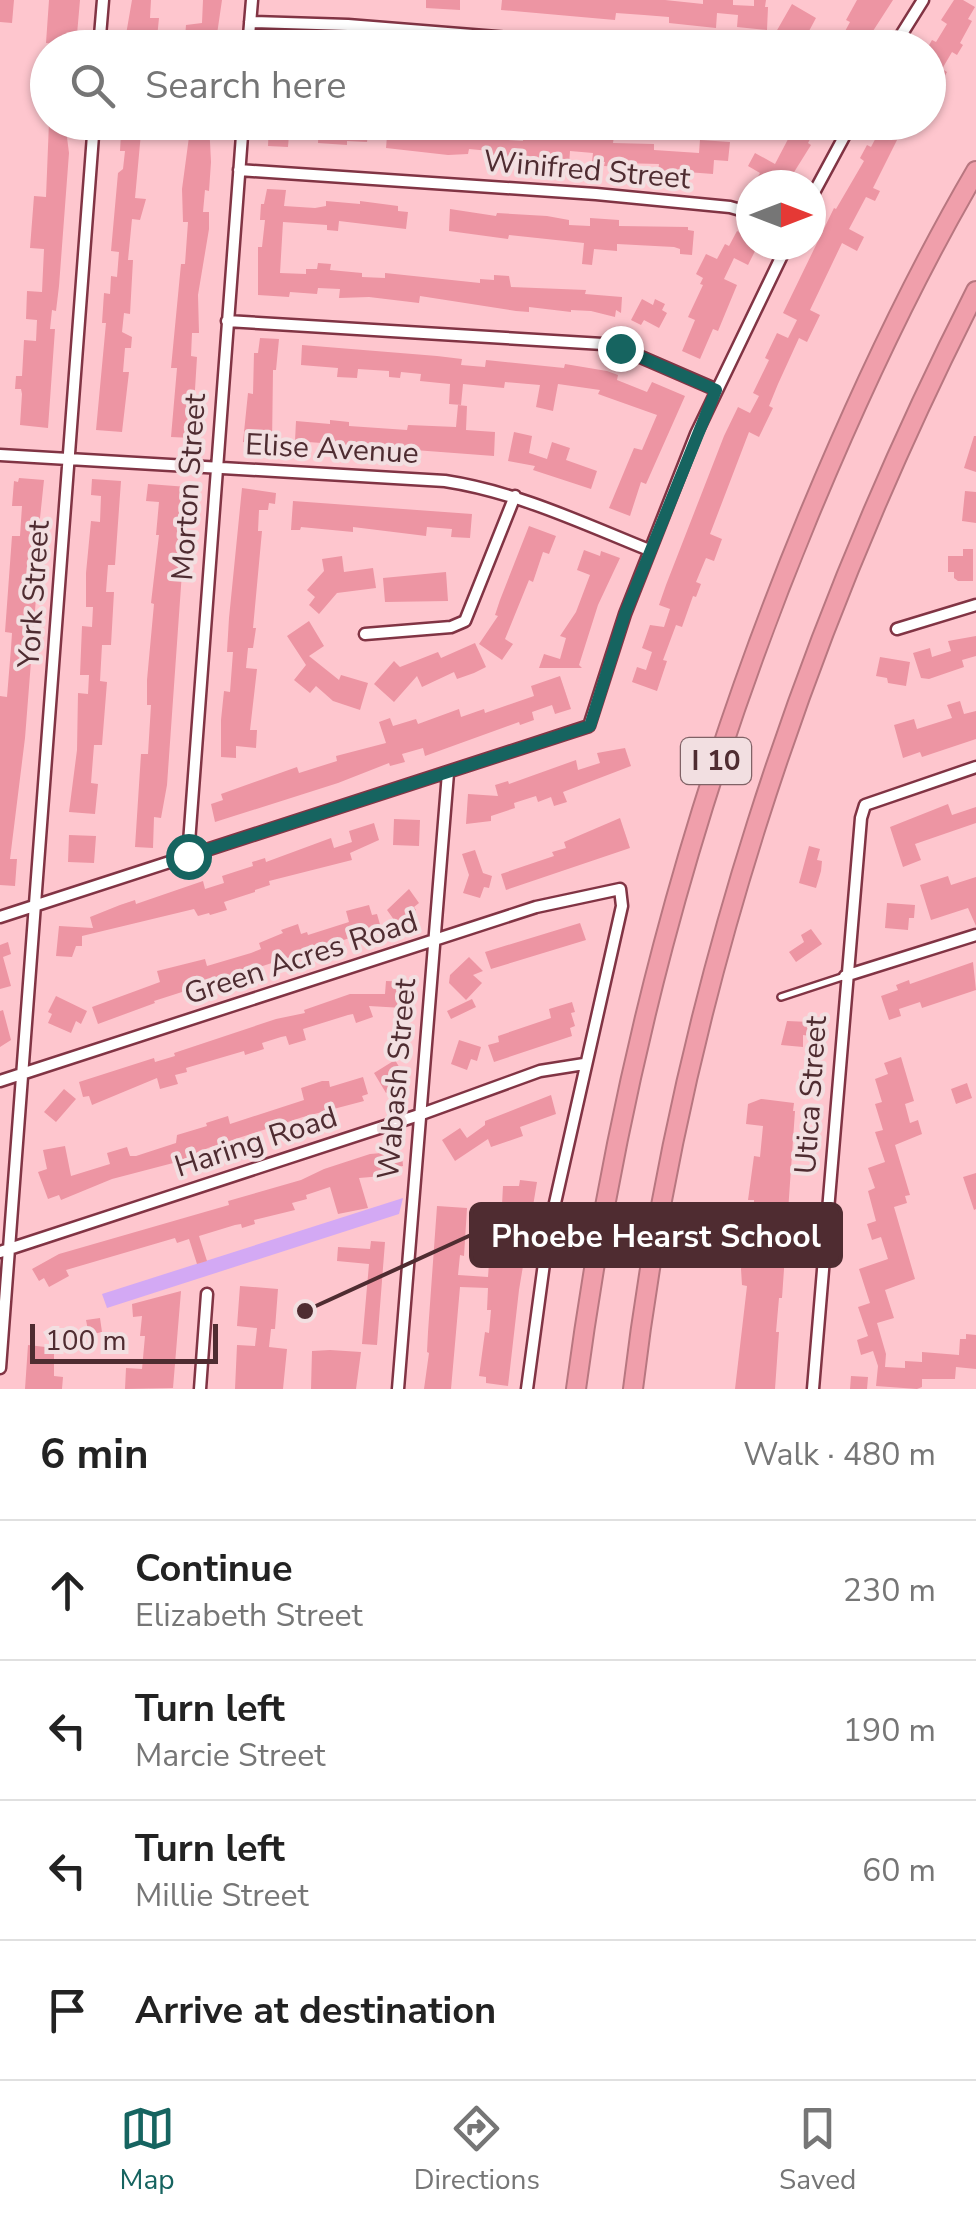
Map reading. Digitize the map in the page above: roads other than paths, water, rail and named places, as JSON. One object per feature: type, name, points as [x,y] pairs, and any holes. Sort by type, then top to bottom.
[{"type":"highway","name":"I 10","points":[[576,1389],[600,1218],[626,1090],[681,872],[729,719],[854,410],[912,288],[976,172]]},
{"type":"highway","name":"I 10","points":[[633,1389],[684,1094],[773,768],[867,522],[976,291]]},
{"type":"street","points":[[100,30],[103,0]]},
{"type":"street","points":[[249,30],[252,0]]},
{"type":"street","points":[[904,30],[923,0]]},
{"type":"street","points":[[250,22],[419,30]]},
{"type":"street","name":"York Street","points":[[0,1368],[5,1250],[24,1074],[93,140]]},
{"type":"street","name":"Morton Street","points":[[188,856],[241,140]]},
{"type":"street","points":[[826,170],[842,140]]},
{"type":"street","name":"Winifred Street","points":[[239,170],[596,194],[736,209]]},
{"type":"street","points":[[0,917],[590,724],[650,550],[716,390],[779,260]]},
{"type":"street","points":[[227,321],[604,344],[716,390]]},
{"type":"street","name":"Elise Avenue","points":[[0,456],[446,481],[516,496],[650,550]]},
{"type":"street","points":[[365,634],[452,627],[465,621],[516,496]]},
{"type":"street","points":[[897,630],[976,605]]},
{"type":"street","name":"Utica Street","points":[[812,1389],[861,818],[866,806],[976,767]]},
{"type":"street","name":"Wabash Street","points":[[398,1389],[448,772]]},
{"type":"street","name":"Green Acres Road","points":[[0,1081],[536,907],[620,889],[622,906],[584,1064]]},
{"type":"street","points":[[845,976],[976,935]]},
{"type":"street","points":[[527,1389],[548,1234],[584,1064]]},
{"type":"street","name":"Haring Road","points":[[5,1250],[419,1115],[540,1071],[584,1064]]},
{"type":"street","points":[[200,1389],[207,1294]]},
{"type":"lane","points":[[781,997],[845,976]]},
{"type":"place","name":"Phoebe Hearst School","points":[[305,1311]]}]
